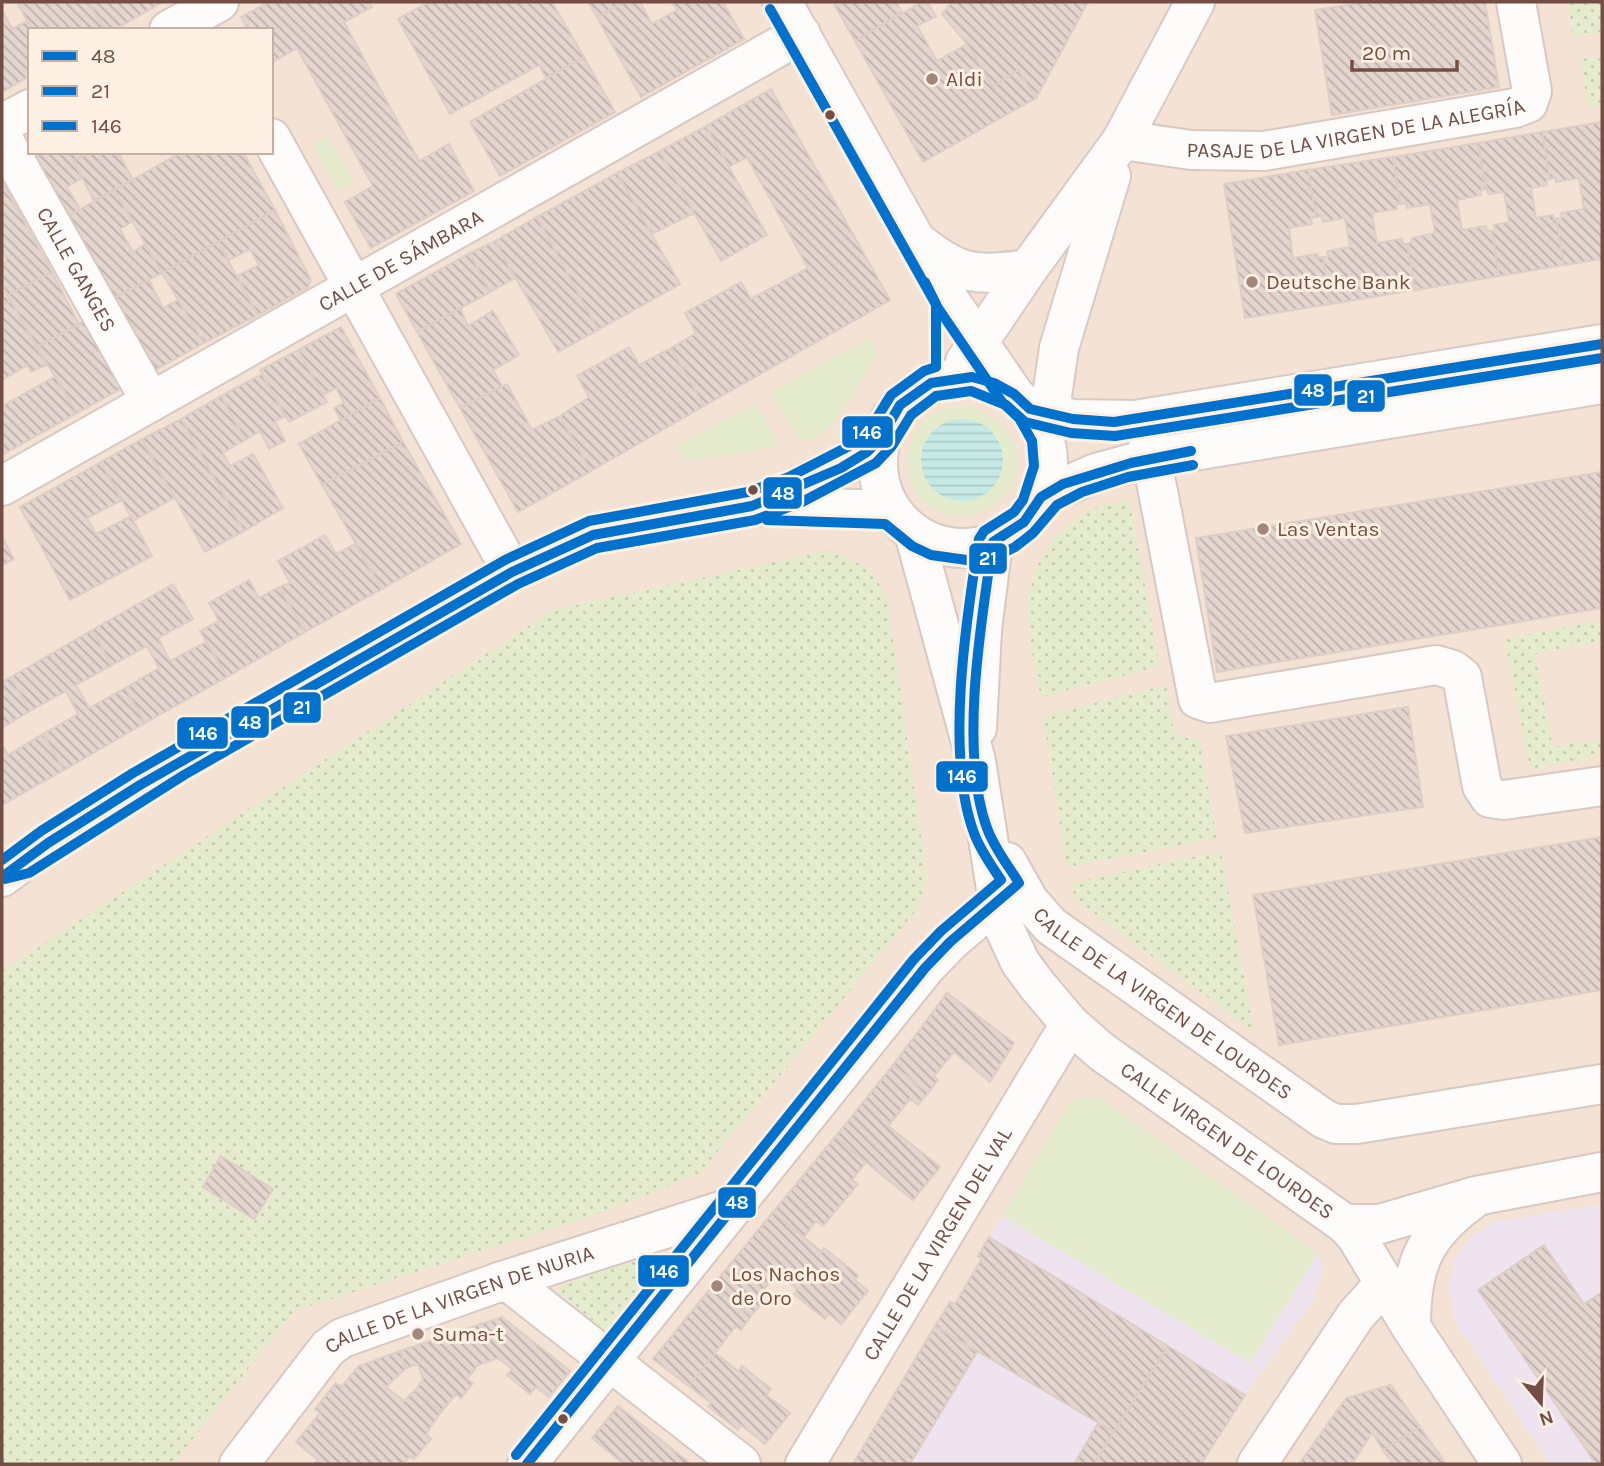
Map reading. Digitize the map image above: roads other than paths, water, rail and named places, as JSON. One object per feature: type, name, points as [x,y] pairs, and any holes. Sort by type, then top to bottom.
[{"type":"street","points":[[752,506],[902,521],[948,547],[969,548],[993,542],[1024,523],[1041,497],[1048,468],[1035,414],[950,301],[782,2]]},
{"type":"street","points":[[952,378],[1122,140],[1195,2]]},
{"type":"street","name":"PASAJE DE LA VIRGEN DE LA ALEGRÍA","points":[[1122,140],[1191,150],[1264,152],[1515,108],[1528,103],[1532,91],[1516,2]]},
{"type":"street","name":"CALLE DE SÁMBARA","points":[[2,486],[801,34]]},
{"type":"street","points":[[2,124],[28,109]]},
{"type":"street","name":"CALLE GANGES","points":[[2,137],[151,402]]},
{"type":"street","points":[[1035,414],[1059,348],[1122,140]]},
{"type":"street","points":[[273,142],[512,572]]},
{"type":"street","points":[[918,242],[944,264],[972,273],[1028,269]]},
{"type":"street","points":[[950,301],[952,378]]},
{"type":"street","points":[[976,761],[902,521],[878,475],[881,438],[888,420],[907,398],[931,383],[972,377],[994,383],[1035,414],[1114,422],[1135,421],[1602,344]]},
{"type":"street","points":[[1041,497],[1096,472],[1151,458],[1602,384]]},
{"type":"street","points":[[1135,421],[1147,435],[1198,699],[1210,703],[1436,665],[1453,670],[1462,677],[1482,786],[1490,798],[1504,800],[1602,786]]},
{"type":"street","points":[[8,868],[140,785],[512,572],[593,536],[752,506],[841,468],[867,452],[881,438]]},
{"type":"street","points":[[976,761],[982,630],[993,542]]},
{"type":"street","name":"CALLE DE LA VIRGEN DE LOURDES","points":[[976,761],[985,824],[1008,892],[1002,921],[1020,962],[1070,1024]]},
{"type":"street","points":[[527,1464],[925,968],[950,942],[1008,892]]},
{"type":"street","name":"CALLE DE LA VIRGEN DE LOURDES","points":[[1008,892],[1051,926],[1324,1119],[1336,1124],[1357,1124],[1602,1084]]},
{"type":"street","name":"CALLE VIRGEN DE LOURDES","points":[[1070,1024],[1102,1052],[1345,1224],[1380,1224],[1476,1196]]},
{"type":"street","name":"CALLE DE LA VIRGEN DEL VAL","points":[[804,1464],[1070,1024]]},
{"type":"street","points":[[1411,1327],[1411,1289],[1427,1246],[1443,1224],[1476,1196],[1602,1172]]},
{"type":"street","name":"CALLE DE LA VIRGEN DE NURIA","points":[[256,1458],[328,1349],[342,1338],[502,1281],[733,1208]]},
{"type":"street","points":[[1345,1224],[1356,1236],[1411,1327],[1502,1464]]},
{"type":"street","points":[[502,1281],[514,1286],[741,1464]]},
{"type":"street","points":[[1257,1464],[1356,1315],[1384,1284]]},
{"type":"water","points":[[962,419],[978,422],[991,431],[1000,444],[1003,460],[1000,476],[991,489],[978,498],[962,501],[946,498],[933,489],[924,476],[921,460],[924,444],[933,431],[946,422]]},
{"type":"place","name":"Aldi","points":[[932,79]]},
{"type":"place","name":"Deutsche Bank","points":[[1252,282]]},
{"type":"place","name":"Las Ventas","points":[[1263,529]]},
{"type":"place","name":"Los Nachos de Oro","points":[[717,1286]]},
{"type":"place","name":"Suma-t","points":[[418,1334]]}]
